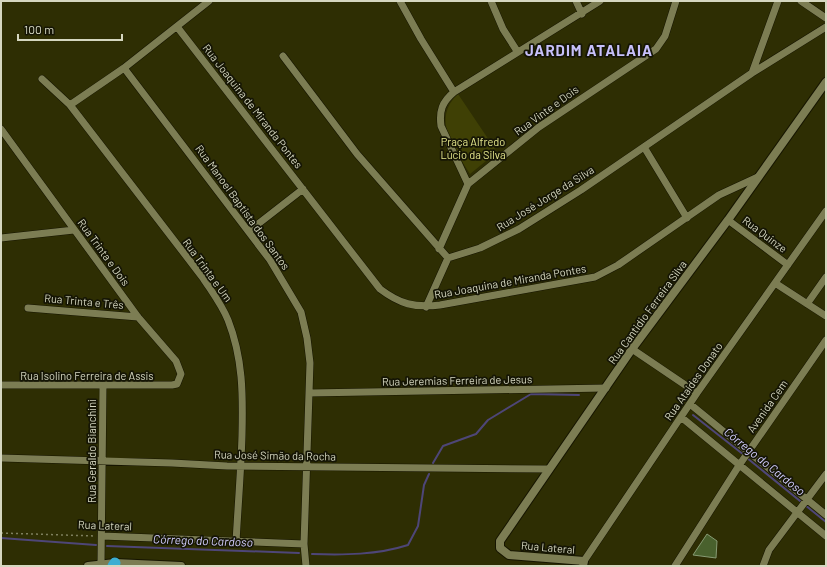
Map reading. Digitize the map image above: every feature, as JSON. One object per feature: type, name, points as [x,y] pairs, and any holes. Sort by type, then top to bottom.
[{"type":"street","points":[[70,105],[124,68],[178,28],[209,1]]},
{"type":"street","points":[[400,1],[421,39],[454,92]]},
{"type":"street","points":[[491,1],[495,15],[517,51]]},
{"type":"street","points":[[576,1],[582,14]]},
{"type":"street","points":[[468,184],[441,126],[441,108],[447,98],[517,51],[582,14],[600,1]]},
{"type":"street","name":"Rua Vinte e Dois","points":[[439,249],[468,184],[539,127],[656,49],[665,36],[676,1]]},
{"type":"street","points":[[752,73],[778,1]]},
{"type":"street","points":[[801,1],[826,18]]},
{"type":"street","name":"Rua José Jorge da Silva","points":[[448,258],[480,248],[519,229],[644,148],[752,73],[826,27]]},
{"type":"street","name":"Rua Joaquina de Miranda Pontes","points":[[178,28],[380,289],[404,304],[426,306],[557,285],[595,277],[618,266],[720,195],[758,177]]},
{"type":"street","points":[[282,56],[357,154],[448,258],[426,306]]},
{"type":"street","name":"Rua Manoel Baptista dos Santos","points":[[124,68],[270,260],[300,312],[309,350],[308,466],[304,544],[306,566]]},
{"type":"street","name":"Rua Trinta e Um","points":[[42,79],[70,105],[203,278],[223,309],[234,336],[242,372],[241,466],[236,542]]},
{"type":"street","name":"Rua Cantidio Ferreira Silva","points":[[509,555],[500,548],[500,541],[548,469],[632,349],[728,220],[826,82]]},
{"type":"street","name":"Rua Trinta e Dois","points":[[1,129],[138,317],[178,364],[181,374],[180,379],[177,384],[172,386]]},
{"type":"street","points":[[644,148],[687,218]]},
{"type":"street","points":[[249,231],[303,189]]},
{"type":"street","name":"Rua Ataídes Donato","points":[[584,564],[697,393],[826,211]]},
{"type":"street","name":"Rua Quinze","points":[[728,220],[788,265]]},
{"type":"street","points":[[1,238],[74,230]]},
{"type":"street","points":[[807,304],[826,277]]},
{"type":"street","points":[[775,283],[826,316]]},
{"type":"street","name":"Rua Trinta e Três","points":[[28,308],[138,317]]},
{"type":"street","name":"Avenida Cem","points":[[675,566],[740,464],[826,340]]},
{"type":"street","points":[[632,349],[697,393]]},
{"type":"street","name":"Rua Isolino Ferreira de Assis","points":[[1,385],[172,386]]},
{"type":"street","name":"Rua Geraldo Bianchini","points":[[101,564],[102,386]]},
{"type":"street","name":"Rua Jeremias Ferreira de Jesus","points":[[309,393],[606,388]]},
{"type":"street","points":[[690,404],[826,515]]},
{"type":"street","points":[[681,417],[826,536]]},
{"type":"street","name":"Rua José Simão da Rocha","points":[[1,458],[241,466],[548,469]]},
{"type":"street","points":[[763,566],[770,550],[806,500],[822,484],[826,474]]},
{"type":"street","name":"Rua Lateral","points":[[102,536],[304,544]]},
{"type":"street","name":"Rua Lateral","points":[[509,555],[584,564]]},
{"type":"street","points":[[88,566],[101,564],[181,566]]},
{"type":"path","name":"Rua Lateral","points":[[1,532],[102,536]]},
{"type":"green space","name":"Praça Alfredo Lúcio da Silva","points":[[458,94],[497,152],[470,174],[452,144],[446,123],[446,113],[450,104]]},
{"type":"building","points":[[707,534],[717,541],[716,558],[693,555]]},
{"type":"waterway","name":"Córrego do Cardoso","points":[[433,463],[443,446],[476,434],[488,420],[531,394],[579,395]]},
{"type":"waterway","name":"Córrego do Cardoso","points":[[693,415],[744,455]]},
{"type":"waterway","name":"Córrego do Cardoso","points":[[747,458],[826,522]]},
{"type":"waterway","name":"Córrego do Cardoso","points":[[312,554],[372,553],[408,545],[418,526],[424,485],[429,474]]},
{"type":"waterway","name":"Córrego do Cardoso","points":[[1,538],[96,545]]},
{"type":"waterway","name":"Córrego do Cardoso","points":[[107,546],[299,553]]},
{"type":"district","name":"JARDIM ATALAIA","points":[[589,50]]}]
